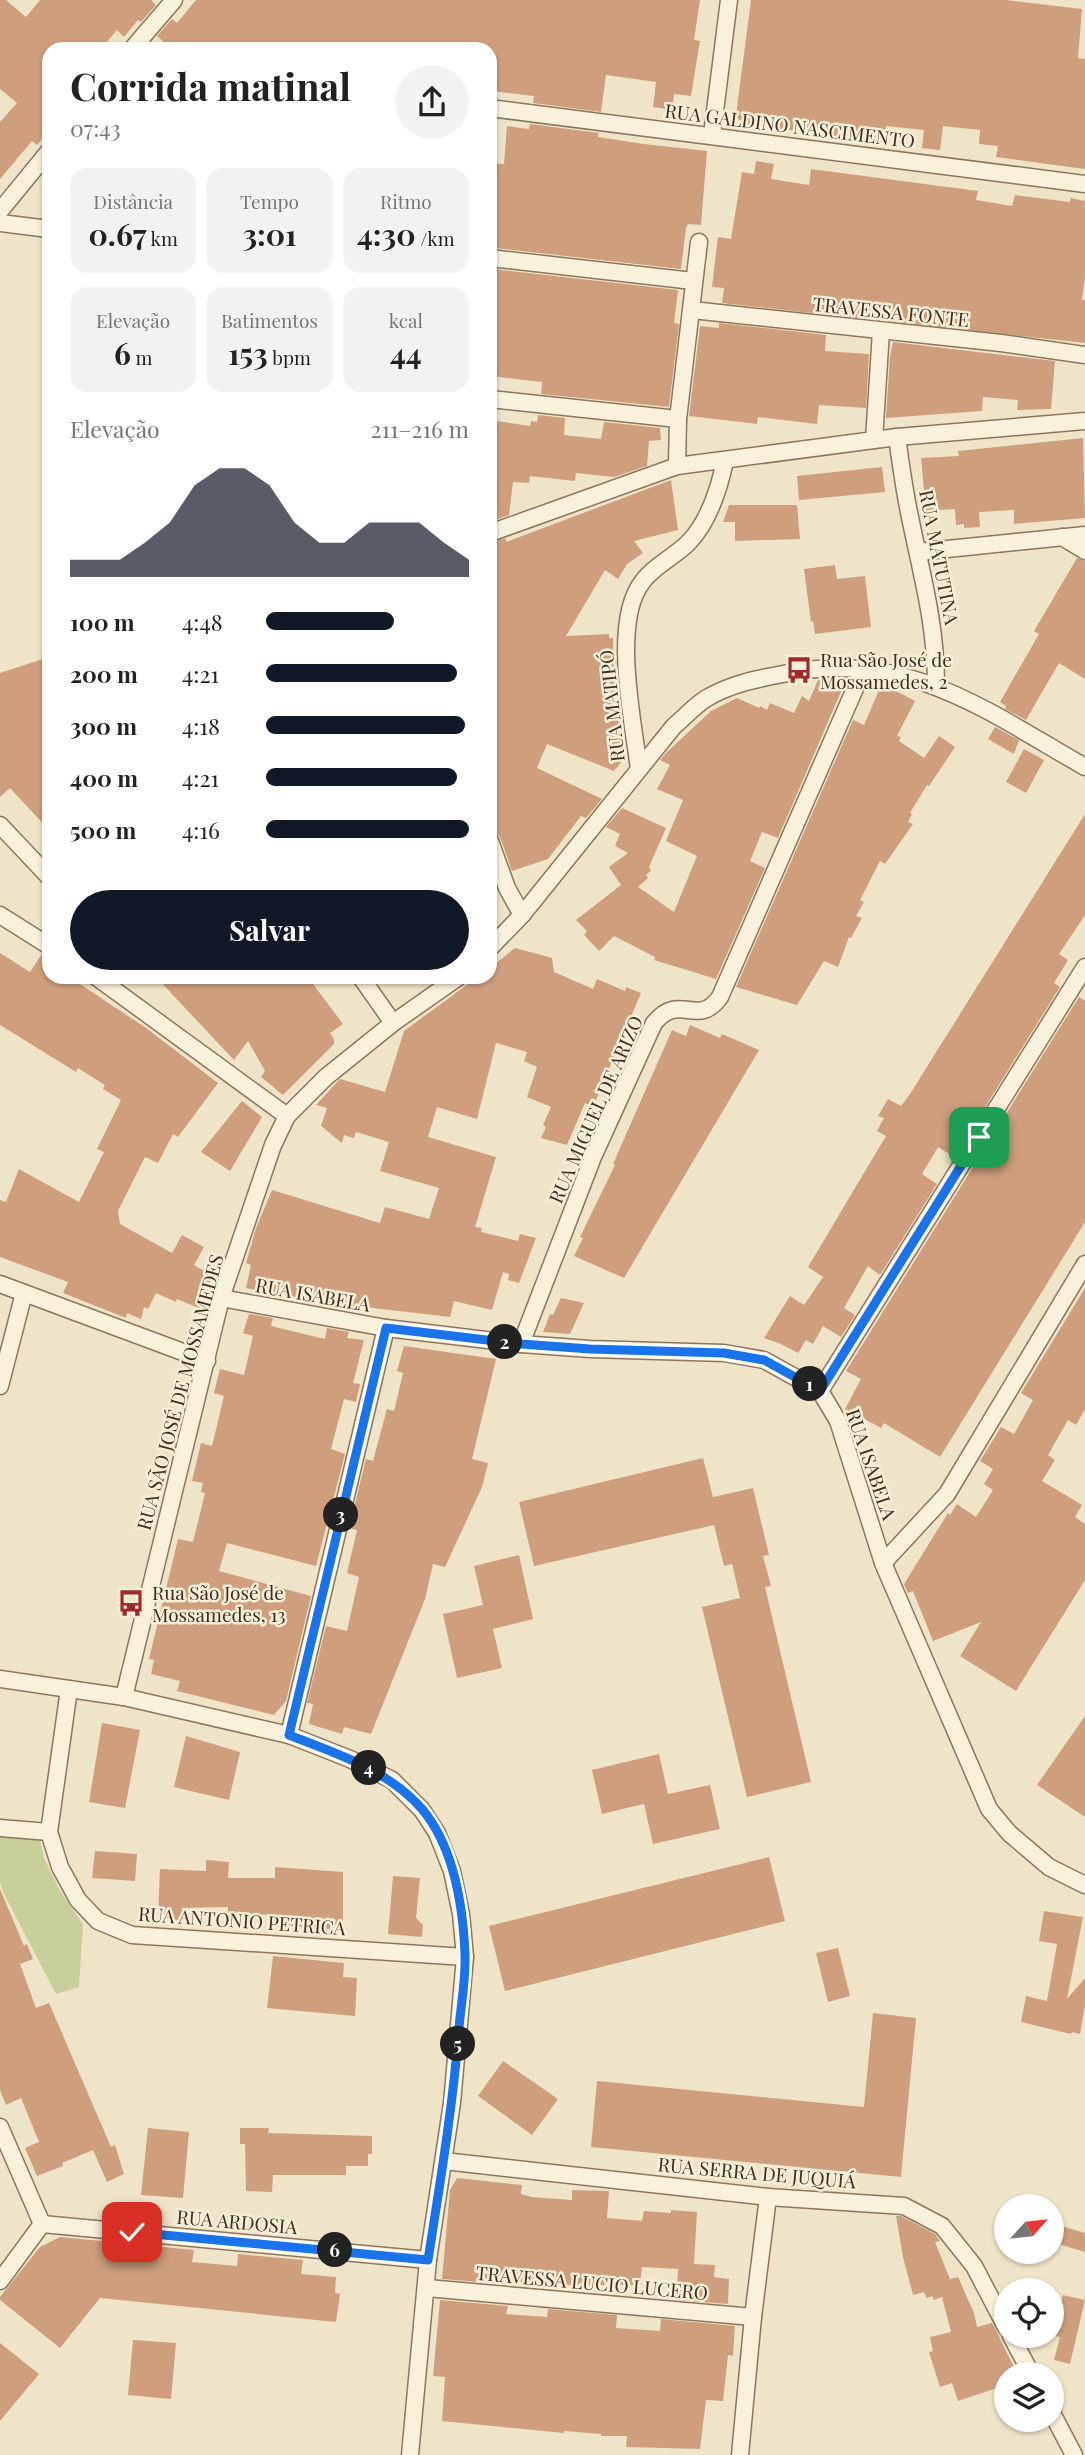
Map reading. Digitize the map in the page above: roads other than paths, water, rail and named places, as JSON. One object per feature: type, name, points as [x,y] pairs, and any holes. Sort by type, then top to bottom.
[{"type":"street","points":[[138,42],[174,0]]},
{"type":"street","points":[[712,135],[729,0]]},
{"type":"street","name":"RUA GALDINO NASCIMENTO","points":[[497,109],[1085,184]]},
{"type":"street","points":[[0,211],[42,159]]},
{"type":"street","points":[[0,223],[42,228]]},
{"type":"street","points":[[677,466],[678,419],[699,242]]},
{"type":"street","points":[[497,259],[693,281]]},
{"type":"street","name":"TRAVESSA FONTE","points":[[692,310],[1001,343],[1085,355]]},
{"type":"street","points":[[874,440],[881,331]]},
{"type":"street","points":[[497,400],[678,419]]},
{"type":"street","points":[[497,530],[677,466],[897,437],[1085,421]]},
{"type":"street","name":"RUA MATUTINA","points":[[897,437],[933,621],[936,685]]},
{"type":"street","name":"RUA MATIPÓ","points":[[639,769],[625,646],[629,607],[642,581],[689,542],[719,488],[725,461]]},
{"type":"street","points":[[918,552],[1085,536]]},
{"type":"street","points":[[1062,537],[1085,551]]},
{"type":"street","points":[[497,941],[522,915],[674,726],[705,699],[738,683],[833,666],[864,668],[936,685],[984,709],[1085,767]]},
{"type":"street","name":"RUA MIGUEL DE ARIZO","points":[[521,1344],[593,1157],[654,1023],[661,1014],[673,1008],[699,1012],[713,1007],[720,997],[864,668]]},
{"type":"street","points":[[0,825],[42,870]]},
{"type":"street","points":[[497,860],[507,888],[522,915]]},
{"type":"street","points":[[0,915],[42,942]]},
{"type":"street","points":[[820,1391],[1085,967]]},
{"type":"street","points":[[107,984],[287,1116]]},
{"type":"street","points":[[122,984],[129,999]]},
{"type":"street","points":[[366,984],[393,1023]]},
{"type":"street","name":"RUA SÃO JOSÉ DE MOSSAMEDES","points":[[124,1697],[221,1298],[273,1145],[287,1116],[326,1077],[393,1023],[449,984]]},
{"type":"street","points":[[883,1563],[947,1494],[1085,1264]]},
{"type":"street","points":[[0,1284],[207,1361]]},
{"type":"street","points":[[0,1386],[24,1293]]},
{"type":"street","name":"RUA ISABELA","points":[[221,1298],[386,1328],[521,1344],[724,1353],[764,1360],[820,1391],[838,1421],[883,1563],[989,1809],[1009,1833],[1049,1867],[1085,1885]]},
{"type":"street","points":[[289,1735],[386,1328]]},
{"type":"street","points":[[0,1679],[124,1697],[289,1735],[350,1759],[392,1780],[422,1810],[437,1833],[452,1871],[461,1913],[465,1957],[444,2161],[428,2260],[410,2455]]},
{"type":"street","name":"RUA ANTONIO PETRICA","points":[[69,1689],[49,1832],[60,1867],[78,1900],[98,1921],[132,1935],[465,1957]]},
{"type":"street","points":[[0,1828],[49,1832]]},
{"type":"street","points":[[0,2127],[42,2224],[0,2281]]},
{"type":"street","name":"RUA SERRA DE JUQUIÁ","points":[[444,2161],[768,2197],[905,2206],[942,2226],[974,2266],[994,2304]]},
{"type":"street","points":[[740,2455],[768,2197]]},
{"type":"street","name":"RUA ARDOSIA","points":[[42,2224],[428,2260]]},
{"type":"street","name":"TRAVESSA LUCIO LUCERO","points":[[427,2288],[753,2317]]},
{"type":"street","points":[[1062,2432],[1074,2455]]},
{"type":"place","name":"Rua São José de Mossamedes, 2","points":[[799,670]]},
{"type":"place","name":"Rua São José de Mossamedes, 13","points":[[131,1603]]}]
